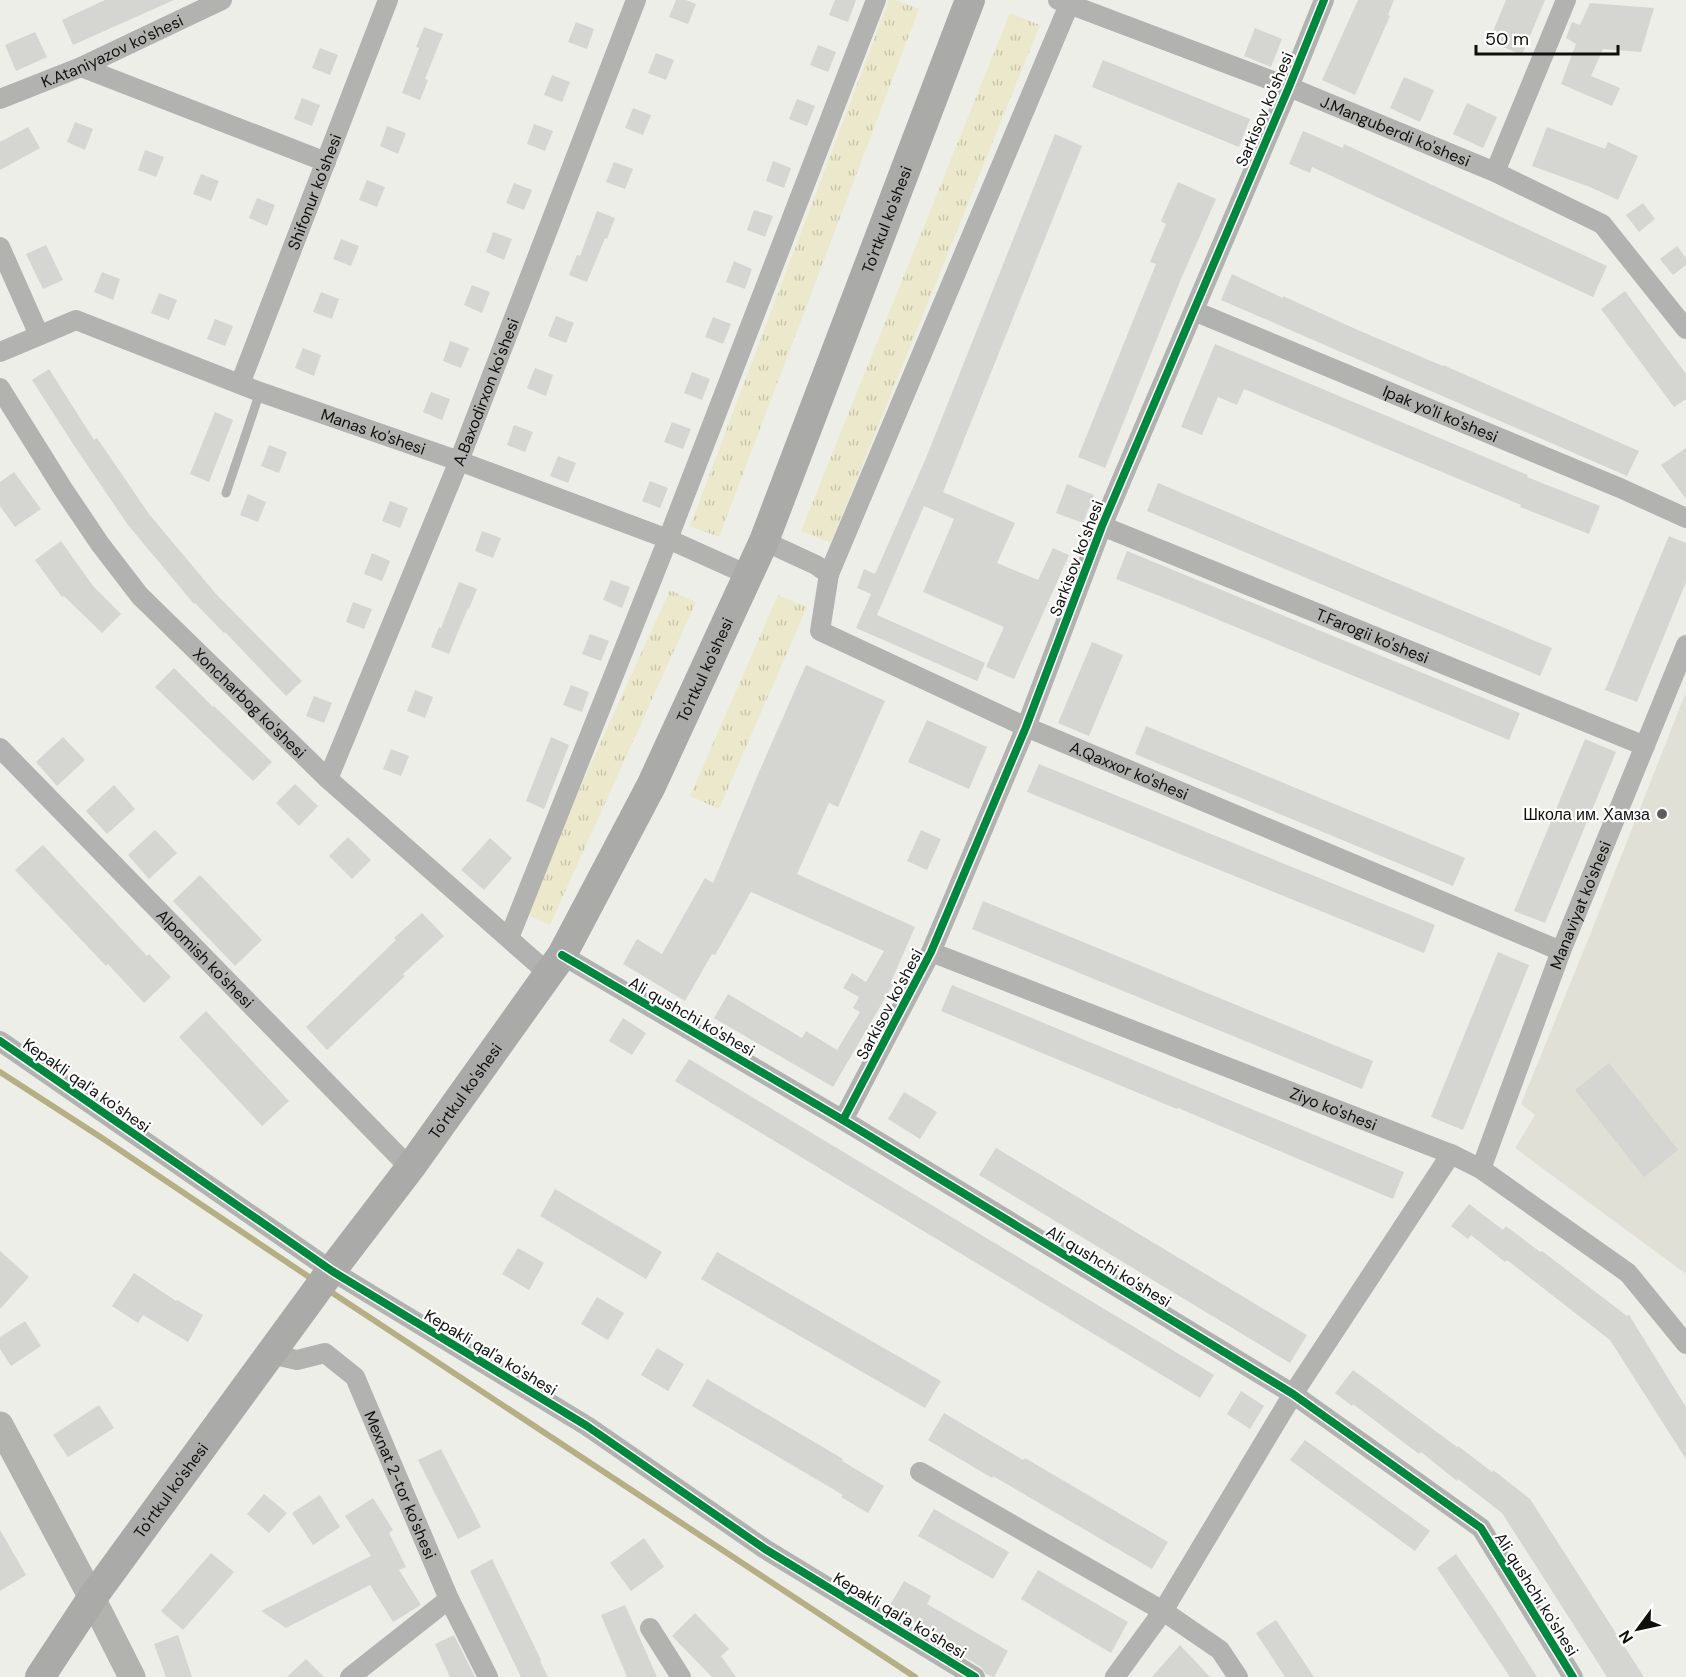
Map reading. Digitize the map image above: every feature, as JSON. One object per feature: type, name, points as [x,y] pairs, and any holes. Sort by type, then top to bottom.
[{"type":"main road","name":"To'rtkul ko'shesi","points":[[40,1677],[92,1598],[305,1306],[410,1168],[556,964],[651,786],[764,541],[970,0]]},
{"type":"main road","points":[[0,1425],[132,1677]]},
{"type":"street","name":"K.Ataniyazov ko'shesi","points":[[0,99],[81,67],[222,0]]},
{"type":"street","name":"A.Baxodirxon ko'shesi","points":[[328,779],[459,461],[636,0]]},
{"type":"street","points":[[509,938],[668,539],[876,0]]},
{"type":"street","name":"Sarkisov ko'shesi","points":[[843,1120],[931,952],[1026,727],[1102,526],[1324,0]]},
{"type":"street","points":[[1495,172],[1566,0]]},
{"type":"street","points":[[764,541],[816,565],[829,574],[1066,1]]},
{"type":"street","name":"J.Manguberdi ko'shesi","points":[[1066,1],[1289,87],[1495,172],[1602,224],[1686,329]]},
{"type":"street","name":"Shifonur ko'shesi","points":[[240,384],[326,162],[381,2]]},
{"type":"street","points":[[81,67],[326,162]]},
{"type":"street","points":[[0,247],[39,335]]},
{"type":"street","name":"Ipak yo'li ko'shesi","points":[[1194,310],[1620,488],[1686,518]]},
{"type":"street","name":"Manas ko'shesi","points":[[0,352],[76,320],[260,392],[459,461],[668,539],[748,574]]},
{"type":"street","name":"Xoncharbog ko'shesi","points":[[0,388],[100,544],[140,596],[328,779],[509,938],[556,964]]},
{"type":"street","name":"T.Farogii ko'shesi","points":[[1102,526],[1645,746]]},
{"type":"street","name":"A.Qaxxor ko'shesi","points":[[829,574],[820,631],[1026,727],[1561,951]]},
{"type":"street","name":"Manaviyat ko'shesi","points":[[1481,1168],[1561,951],[1686,645]]},
{"type":"street","name":"Alpomish ko'shesi","points":[[0,748],[410,1168]]},
{"type":"street","name":"Ziyo ko'shesi","points":[[931,952],[1451,1154],[1481,1168],[1628,1273],[1686,1344]]},
{"type":"street","name":"Ali qushchi ko'shesi","points":[[556,964],[843,1120],[1293,1394],[1481,1528],[1573,1677]]},
{"type":"street","name":"Kepakli qal'a ko'shesi","points":[[0,1041],[328,1275],[587,1426],[765,1549],[975,1677]]},
{"type":"street","points":[[1115,1677],[1163,1611],[1293,1394],[1451,1154]]},
{"type":"street","name":"Mexnat 2-tor ko'shesi","points":[[270,1354],[297,1360],[325,1353],[355,1377],[449,1599],[488,1677]]},
{"type":"street","points":[[920,1472],[1163,1611],[1220,1650],[1238,1677]]},
{"type":"street","points":[[350,1677],[449,1599]]},
{"type":"street","points":[[650,1628],[681,1677]]},
{"type":"lane","points":[[226,493],[260,392]]},
{"type":"shaded area","points":[[1686,692],[1686,1274],[1515,1148],[1535,1115],[1521,1104]]},
{"type":"green space","points":[[889,0],[919,9],[719,537],[690,526]]},
{"type":"green space","points":[[1010,13],[1040,25],[831,543],[801,531]]},
{"type":"green space","points":[[670,590],[696,602],[550,925],[523,913]]},
{"type":"green space","points":[[778,595],[807,607],[719,809],[690,796]]},
{"type":"building","points":[[105,0],[174,0],[73,45],[62,20]]},
{"type":"building","points":[[676,0],[686,0],[696,4],[688,24],[669,17]]},
{"type":"building","points":[[835,0],[856,0],[848,22],[829,15]]},
{"type":"building","points":[[1358,0],[1394,0],[1388,15],[1390,16],[1355,95],[1322,80]]},
{"type":"building","points":[[1506,0],[1545,0],[1522,55],[1489,41]]},
{"type":"building","points":[[1590,3],[1654,8],[1641,52],[1603,49],[1591,76],[1620,88],[1612,106],[1561,84],[1576,44],[1566,38],[1572,22],[1580,25]]},
{"type":"building","points":[[576,22],[594,29],[587,49],[568,42]]},
{"type":"building","points":[[424,27],[443,34],[425,79],[428,80],[420,100],[402,93],[419,48],[416,47]]},
{"type":"building","points":[[1255,28],[1282,39],[1271,67],[1244,56]]},
{"type":"building","points":[[35,32],[47,57],[16,71],[5,45]]},
{"type":"building","points":[[818,45],[836,52],[828,72],[810,65]]},
{"type":"building","points":[[320,48],[338,55],[330,75],[312,68]]},
{"type":"building","points":[[656,53],[674,60],[666,80],[648,73]]},
{"type":"building","points":[[1103,60],[1250,119],[1239,147],[1092,87]]},
{"type":"building","points":[[552,75],[570,82],[562,102],[544,95]]},
{"type":"building","points":[[1404,77],[1434,90],[1420,122],[1390,108]]},
{"type":"building","points":[[302,98],[320,105],[312,126],[294,119]]},
{"type":"building","points":[[797,99],[815,106],[807,126],[789,119]]},
{"type":"building","points":[[1467,103],[1497,117],[1483,148],[1453,134]]},
{"type":"building","points":[[633,108],[651,115],[643,135],[625,128]]},
{"type":"building","points":[[75,122],[93,129],[85,150],[67,142]]},
{"type":"building","points":[[534,124],[553,131],[545,151],[527,144]]},
{"type":"building","points":[[387,126],[406,133],[398,154],[380,146]]},
{"type":"building","points":[[28,127],[40,148],[0,170],[0,142]]},
{"type":"building","points":[[1547,127],[1605,149],[1608,142],[1638,156],[1618,200],[1532,166]]},
{"type":"building","points":[[1303,131],[1343,148],[1344,144],[1607,266],[1593,297],[1312,167],[1310,173],[1289,164]]},
{"type":"building","points":[[1055,134],[1082,146],[943,492],[1015,523],[997,563],[1038,580],[1053,548],[1069,555],[1014,679],[986,667],[1004,627],[923,592],[954,519],[924,506],[877,615],[985,663],[977,681],[856,628],[871,594],[857,588],[864,569],[875,574],[926,458]]},
{"type":"building","points":[[145,150],[164,157],[156,177],[138,170]]},
{"type":"building","points":[[773,161],[791,168],[784,188],[766,181]]},
{"type":"building","points":[[614,162],[633,169],[625,189],[606,182]]},
{"type":"building","points":[[201,174],[219,181],[211,201],[193,194]]},
{"type":"building","points":[[367,180],[385,187],[377,207],[359,200]]},
{"type":"building","points":[[1178,182],[1216,199],[1181,279],[1105,468],[1078,457],[1156,264],[1150,262],[1166,224],[1161,221]]},
{"type":"building","points":[[514,183],[532,190],[524,210],[506,203]]},
{"type":"building","points":[[257,198],[275,205],[267,226],[249,218]]},
{"type":"building","points":[[1643,203],[1655,219],[1639,232],[1626,215]]},
{"type":"building","points":[[754,210],[773,216],[765,237],[747,230]]},
{"type":"building","points":[[597,211],[615,218],[587,282],[569,275],[577,255],[580,256]]},
{"type":"building","points":[[493,232],[512,239],[504,260],[486,252]]},
{"type":"building","points":[[341,239],[359,246],[351,266],[333,259]]},
{"type":"building","points":[[46,245],[63,280],[43,289],[26,254]]},
{"type":"building","points":[[1677,246],[1686,258],[1686,265],[1673,275],[1660,259]]},
{"type":"building","points":[[734,261],[752,269],[745,289],[726,282]]},
{"type":"building","points":[[102,272],[120,279],[113,300],[94,292]]},
{"type":"building","points":[[1232,274],[1639,451],[1627,476],[1221,300]]},
{"type":"building","points":[[472,285],[490,292],[482,313],[464,305]]},
{"type":"building","points":[[1625,291],[1686,374],[1686,399],[1674,407],[1601,309]]},
{"type":"building","points":[[321,292],[339,299],[332,319],[313,312]]},
{"type":"building","points":[[159,293],[177,300],[169,320],[151,313]]},
{"type":"building","points":[[556,316],[574,323],[566,343],[548,336]]},
{"type":"building","points":[[713,317],[731,324],[723,344],[705,337]]},
{"type":"building","points":[[215,319],[233,326],[225,346],[207,339]]},
{"type":"building","points":[[450,341],[469,348],[461,368],[443,361]]},
{"type":"building","points":[[1215,344],[1600,506],[1589,534],[1520,507],[1521,505],[1244,389],[1237,405],[1218,397],[1202,435],[1181,427]]},
{"type":"building","points":[[303,348],[321,355],[314,376],[295,368]]},
{"type":"building","points":[[535,368],[553,375],[546,396],[527,388]]},
{"type":"building","points":[[49,369],[94,440],[97,438],[149,514],[216,594],[302,681],[286,696],[225,632],[194,604],[128,525],[32,380]]},
{"type":"building","points":[[692,372],[710,379],[702,400],[684,393]]},
{"type":"building","points":[[431,392],[450,399],[442,420],[423,412]]},
{"type":"building","points":[[215,412],[233,420],[209,482],[190,474]]},
{"type":"building","points":[[672,422],[691,429],[683,449],[664,442]]},
{"type":"building","points":[[514,425],[533,432],[525,452],[507,445]]},
{"type":"building","points":[[269,445],[287,452],[279,473],[261,466]]},
{"type":"building","points":[[1686,448],[1686,499],[1661,465]]},
{"type":"building","points":[[558,456],[576,463],[568,483],[550,476]]},
{"type":"building","points":[[14,472],[41,509],[15,527],[0,506],[0,482]]},
{"type":"building","points":[[650,481],[668,488],[660,508],[642,501]]},
{"type":"building","points":[[1158,483],[1552,648],[1540,676],[1147,511]]},
{"type":"building","points":[[1067,484],[1094,495],[1083,523],[1056,513]]},
{"type":"building","points":[[248,494],[266,502],[258,522],[240,515]]},
{"type":"building","points":[[390,501],[408,508],[400,528],[382,521]]},
{"type":"building","points":[[482,531],[501,538],[493,558],[475,551]]},
{"type":"building","points":[[1669,536],[1686,543],[1686,582],[1637,702],[1605,690]]},
{"type":"building","points":[[61,541],[93,586],[121,614],[102,633],[64,596],[62,597],[35,560]]},
{"type":"building","points":[[1127,551],[1520,713],[1509,740],[1116,579]]},
{"type":"building","points":[[372,553],[390,561],[382,581],[364,574]]},
{"type":"building","points":[[611,580],[630,587],[622,608],[603,600]]},
{"type":"building","points":[[459,582],[477,589],[449,654],[431,647]]},
{"type":"building","points":[[353,602],[372,609],[364,629],[346,622]]},
{"type":"building","points":[[590,634],[609,641],[601,661],[582,654]]},
{"type":"building","points":[[1092,642],[1123,655],[1089,736],[1058,723]]},
{"type":"building","points":[[806,665],[885,701],[838,807],[829,803],[797,874],[915,927],[891,982],[894,983],[833,1087],[714,1018],[728,994],[802,1038],[806,1031],[837,1050],[860,1012],[853,1008],[859,997],[843,988],[852,973],[866,982],[884,951],[751,892],[715,955],[712,954],[685,1001],[623,964],[637,939],[662,954],[705,878],[713,883]]},
{"type":"building","points":[[174,668],[272,762],[253,781],[155,687]]},
{"type":"building","points":[[571,685],[589,692],[582,712],[563,705]]},
{"type":"building","points":[[415,690],[433,697],[425,718],[407,711]]},
{"type":"building","points":[[314,696],[332,703],[324,723],[306,716]]},
{"type":"building","points":[[927,720],[987,747],[969,789],[908,762]]},
{"type":"building","points":[[1146,726],[1465,858],[1453,886],[1135,754]]},
{"type":"building","points":[[63,737],[85,760],[57,786],[36,762]]},
{"type":"building","points":[[551,737],[569,745],[544,809],[526,801]]},
{"type":"building","points":[[1585,739],[1616,752],[1545,923],[1514,911]]},
{"type":"building","points":[[391,749],[409,756],[401,776],[383,769]]},
{"type":"building","points":[[1039,764],[1435,925],[1424,953],[1027,792]]},
{"type":"building","points":[[295,784],[318,806],[299,826],[276,803]]},
{"type":"building","points":[[114,785],[135,809],[107,834],[86,811]]},
{"type":"building","points":[[155,830],[177,853],[149,879],[128,855]]},
{"type":"building","points":[[921,830],[941,839],[927,870],[907,861]]},
{"type":"building","points":[[348,837],[371,860],[352,879],[329,856]]},
{"type":"building","points":[[490,838],[512,858],[484,890],[461,870]]},
{"type":"building","points":[[43,845],[147,956],[149,954],[171,977],[144,1003],[15,870]]},
{"type":"building","points":[[200,875],[262,940],[235,966],[173,901]]},
{"type":"building","points":[[983,901],[1373,1061],[1362,1089],[972,929]]},
{"type":"building","points":[[422,913],[444,936],[327,1050],[306,1027]]},
{"type":"building","points":[[1498,952],[1529,965],[1463,1130],[1431,1117]]},
{"type":"building","points":[[952,985],[1404,1172],[1393,1199],[941,1011]]},
{"type":"building","points":[[206,1011],[289,1101],[262,1126],[179,1037]]},
{"type":"building","points":[[623,1018],[646,1033],[632,1055],[609,1041]]},
{"type":"building","points":[[689,1059],[1214,1375],[1200,1398],[675,1081]]},
{"type":"building","points":[[1609,1063],[1678,1150],[1644,1177],[1575,1090]]},
{"type":"building","points":[[904,1092],[937,1112],[920,1139],[888,1119]]},
{"type":"building","points":[[996,1148],[1307,1335],[1290,1363],[979,1175]]},
{"type":"building","points":[[555,1189],[662,1252],[646,1279],[540,1216]]},
{"type":"building","points":[[1469,1204],[1503,1230],[1506,1226],[1627,1316],[1629,1315],[1686,1407],[1686,1459],[1610,1340],[1507,1260],[1505,1262],[1471,1235],[1468,1239],[1451,1226]]},
{"type":"building","points":[[518,1248],[544,1263],[529,1290],[502,1274]]},
{"type":"building","points":[[0,1251],[29,1277],[0,1309]]},
{"type":"building","points":[[717,1252],[941,1381],[925,1408],[701,1279]]},
{"type":"building","points":[[134,1273],[176,1301],[203,1315],[188,1342],[143,1315],[138,1323],[112,1306]]},
{"type":"building","points":[[597,1297],[624,1313],[608,1340],[581,1324]]},
{"type":"building","points":[[25,1321],[41,1346],[11,1366],[0,1349],[0,1337]]},
{"type":"building","points":[[657,1348],[684,1364],[668,1391],[641,1375]]},
{"type":"building","points":[[1353,1370],[1530,1499],[1644,1677],[1607,1677],[1502,1513],[1421,1452],[1419,1454],[1335,1393]]},
{"type":"building","points":[[707,1379],[843,1459],[842,1461],[884,1486],[868,1513],[841,1497],[843,1495],[692,1406]]},
{"type":"building","points":[[1241,1391],[1264,1406],[1250,1429],[1227,1414]]},
{"type":"building","points":[[99,1405],[114,1428],[68,1457],[53,1435]]},
{"type":"building","points":[[944,1413],[1168,1542],[1152,1569],[928,1440]]},
{"type":"building","points":[[1305,1440],[1430,1531],[1415,1551],[1290,1460]]},
{"type":"building","points":[[441,1449],[481,1527],[458,1539],[418,1460]]},
{"type":"building","points":[[264,1494],[287,1513],[269,1533],[247,1514]]},
{"type":"building","points":[[320,1495],[340,1527],[313,1545],[292,1513]]},
{"type":"building","points":[[373,1498],[393,1530],[389,1533],[406,1567],[399,1570],[421,1605],[393,1622],[370,1585],[286,1628],[261,1611],[371,1556],[345,1516]]},
{"type":"building","points":[[934,1509],[1009,1552],[993,1579],[918,1536]]},
{"type":"building","points":[[0,1530],[26,1575],[0,1591]]},
{"type":"building","points":[[644,1538],[664,1567],[631,1591],[610,1563]]},
{"type":"building","points":[[211,1553],[234,1572],[183,1630],[161,1611]]},
{"type":"building","points":[[1456,1554],[1537,1677],[1510,1677],[1437,1568]]},
{"type":"building","points":[[492,1559],[548,1677],[521,1677],[470,1571]]},
{"type":"building","points":[[1038,1570],[1128,1622],[1111,1653],[1021,1599]]},
{"type":"building","points":[[904,1581],[931,1596],[927,1604],[1008,1651],[994,1677],[986,1674],[981,1667],[934,1638],[935,1635],[889,1607]]},
{"type":"building","points":[[625,1605],[657,1677],[627,1677],[601,1615]]},
{"type":"building","points":[[695,1613],[729,1649],[721,1656],[736,1677],[712,1677],[672,1636]]},
{"type":"building","points":[[1276,1620],[1314,1677],[1285,1677],[1256,1633]]},
{"type":"building","points":[[178,1635],[192,1677],[166,1677],[154,1644]]},
{"type":"building","points":[[454,1635],[475,1677],[450,1677],[435,1644]]},
{"type":"building","points":[[1180,1645],[1210,1677],[1152,1677]]},
{"type":"building","points":[[306,1659],[324,1677],[287,1677]]},
{"type":"waterway","points":[[0,1072],[315,1281]]},
{"type":"waterway","points":[[328,1290],[915,1677]]},
{"type":"cycle path","points":[[843,1120],[931,952],[1026,727],[1102,526],[1324,0]]},
{"type":"cycle path","points":[[562,955],[843,1120],[1293,1394],[1481,1528],[1573,1677]]},
{"type":"cycle path","points":[[0,1041],[332,1271],[587,1426],[765,1549],[975,1677]]},
{"type":"place","name":"Школа им. Хамза","points":[[1662,814]]}]
